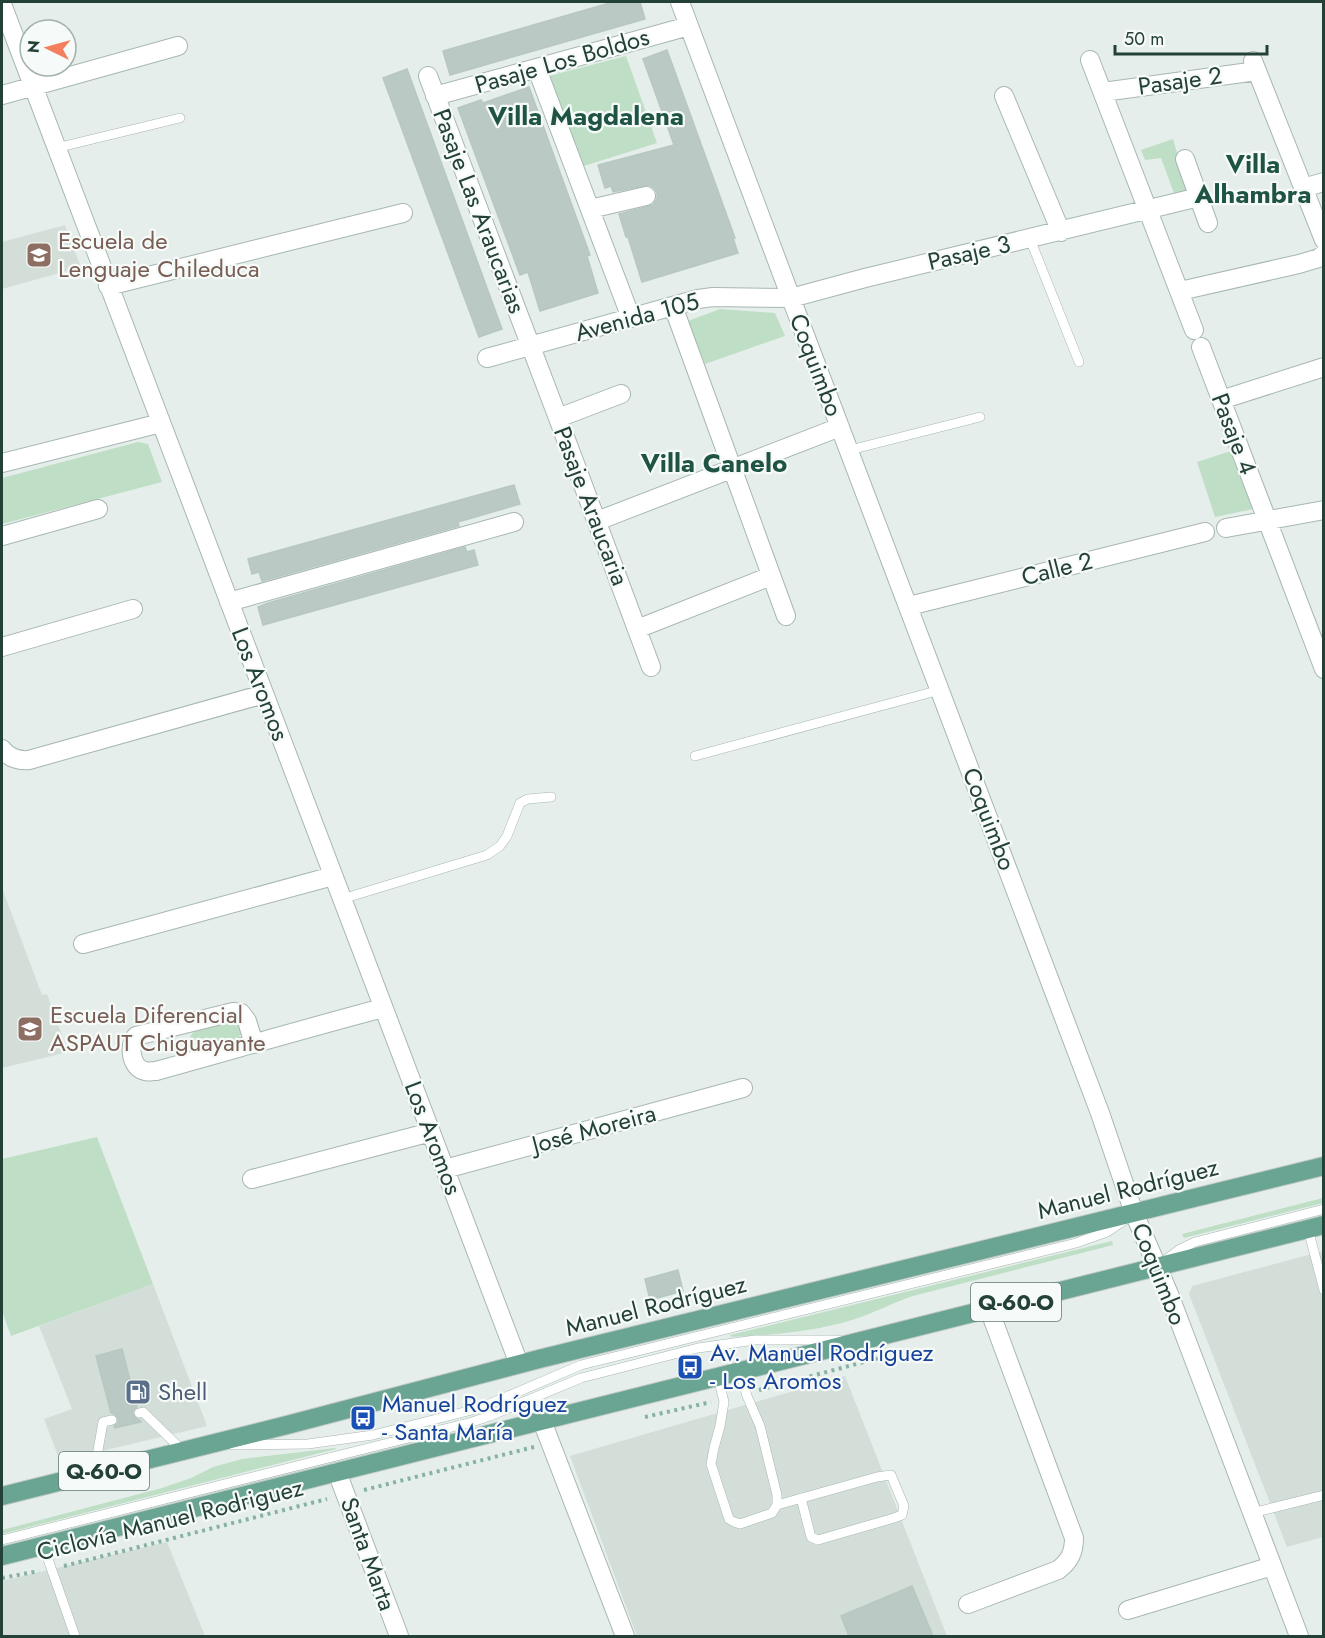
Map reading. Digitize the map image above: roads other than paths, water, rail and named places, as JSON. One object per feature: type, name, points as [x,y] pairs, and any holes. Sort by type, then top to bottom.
[{"type":"main road","name":"Manuel Rodríguez","points":[[2,1496],[519,1364],[1323,1166]]},
{"type":"main road","name":"Q-60-O","points":[[2,1556],[1316,1227]]},
{"type":"street","name":"Coquimbo","points":[[680,2],[1095,1102],[1134,1213],[1158,1266],[1299,1636]]},
{"type":"street","name":"Los Aromos","points":[[2,4],[519,1364]]},
{"type":"street","name":"Pasaje Los Boldos","points":[[435,96],[689,26]]},
{"type":"street","points":[[2,95],[178,46]]},
{"type":"street","points":[[1090,60],[1194,330]]},
{"type":"street","name":"Pasaje 2","points":[[1103,92],[1255,66],[1303,188]]},
{"type":"street","points":[[537,69],[631,318]]},
{"type":"street","name":"Pasaje Las Araucarias","points":[[428,76],[531,346]]},
{"type":"street","points":[[1004,96],[1061,232]]},
{"type":"street","points":[[1185,159],[1208,223]]},
{"type":"street","points":[[1323,182],[1303,188],[1323,240]]},
{"type":"street","points":[[590,209],[646,196]]},
{"type":"street","name":"Pasaje 3","points":[[791,298],[1199,197]]},
{"type":"street","points":[[108,286],[403,213]]},
{"type":"street","points":[[1180,291],[1299,264],[1323,254]]},
{"type":"street","name":"Avenida 105","points":[[487,358],[698,299],[713,297],[791,298]]},
{"type":"street","points":[[673,306],[786,616]]},
{"type":"street","name":"Pasaje Araucaria","points":[[531,346],[651,667]]},
{"type":"street","name":"Pasaje 4","points":[[1201,347],[1267,521]]},
{"type":"street","points":[[1221,400],[1323,368]]},
{"type":"street","points":[[558,418],[621,394]]},
{"type":"street","points":[[2,462],[161,423]]},
{"type":"street","points":[[597,521],[840,427]]},
{"type":"street","points":[[2,536],[98,509]]},
{"type":"street","points":[[1226,528],[1323,510]]},
{"type":"street","points":[[1267,521],[1323,669]]},
{"type":"street","points":[[229,602],[514,522]]},
{"type":"street","name":"Calle 2","points":[[909,606],[1205,532]]},
{"type":"street","points":[[637,629],[771,576]]},
{"type":"street","points":[[2,647],[133,609]]},
{"type":"street","points":[[2,749],[15,759],[29,760],[264,694]]},
{"type":"street","points":[[83,944],[333,876]]},
{"type":"street","points":[[254,1044],[242,1013],[233,1012],[136,1036],[132,1040],[132,1049],[133,1059],[138,1067],[144,1071],[156,1071],[254,1044],[383,1008]]},
{"type":"street","name":"José Moreira","points":[[445,1169],[743,1088]]},
{"type":"street","points":[[252,1179],[431,1132]]},
{"type":"street","points":[[968,1604],[1058,1570],[1072,1554],[1074,1547],[1074,1538],[989,1309]]},
{"type":"street","points":[[542,1421],[625,1636]]},
{"type":"street","name":"Santa Marta","points":[[337,1472],[399,1636]]},
{"type":"street","points":[[1128,1610],[1272,1566]]},
{"type":"lane","points":[[56,148],[180,118]]},
{"type":"lane","points":[[1030,239],[1079,362]]},
{"type":"lane","points":[[850,450],[980,417]]},
{"type":"lane","points":[[695,756],[940,690]]},
{"type":"lane","points":[[342,900],[488,855],[500,846],[507,836],[520,803],[528,799],[551,797]]},
{"type":"lane","points":[[1158,1266],[1180,1249],[1195,1242],[1323,1209]]},
{"type":"lane","points":[[206,1445],[320,1443],[363,1437],[415,1425],[488,1405],[556,1375],[601,1360],[1090,1239],[1114,1228],[1134,1213]]},
{"type":"lane","points":[[1316,1227],[1323,1284]]},
{"type":"lane","points":[[2,1540],[472,1422],[500,1413],[581,1378],[688,1350],[755,1340],[874,1338]]},
{"type":"lane","points":[[718,1377],[724,1399],[711,1464],[729,1519],[740,1524],[772,1513],[777,1505],[777,1495],[760,1426],[746,1393],[740,1371]]},
{"type":"lane","points":[[139,1413],[143,1412],[183,1451]]},
{"type":"lane","points":[[96,1473],[103,1422],[112,1420]]},
{"type":"lane","points":[[777,1505],[801,1498],[888,1474],[891,1474],[904,1511],[902,1515],[894,1518],[818,1540],[811,1537],[801,1498]]},
{"type":"lane","points":[[1252,1513],[1323,1495]]},
{"type":"lane","points":[[43,1545],[75,1636]]},
{"type":"place","name":"Escuela de Lenguaje Chileduca","points":[[39,255]]},
{"type":"place","name":"Escuela Diferencial ASPAUT Chiguayante","points":[[30,1029]]},
{"type":"place","name":"Av. Manuel Rodríguez - Los Aromos","points":[[690,1367]]},
{"type":"place","name":"Shell","points":[[138,1392]]},
{"type":"place","name":"Manuel Rodríguez - Santa María","points":[[363,1418]]},
{"type":"district","name":"Villa Magdalena","points":[[586,116]]},
{"type":"district","name":"Villa Alhambra","points":[[1253,179]]},
{"type":"district","name":"Villa Canelo","points":[[714,463]]}]
